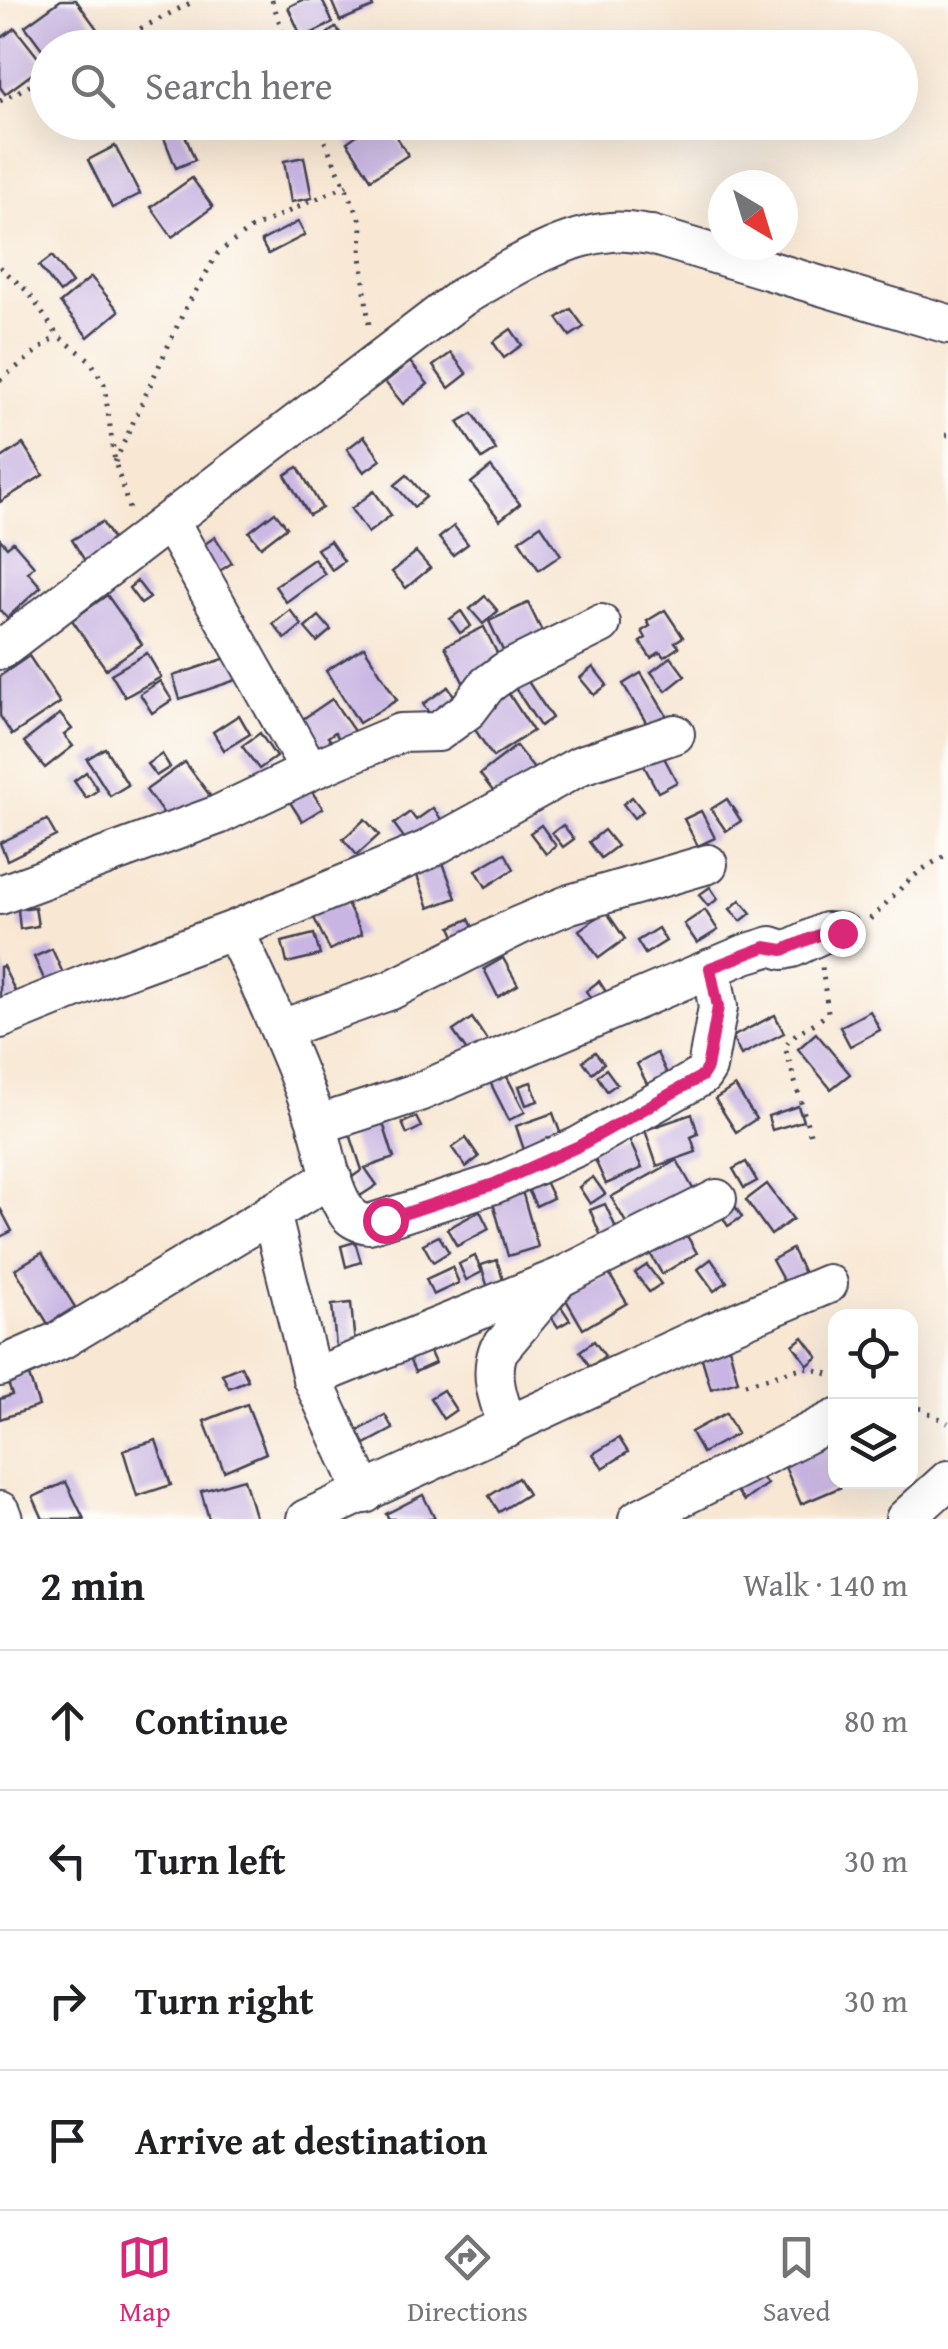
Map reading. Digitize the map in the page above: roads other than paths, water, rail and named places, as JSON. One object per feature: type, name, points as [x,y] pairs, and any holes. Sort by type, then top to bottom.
[{"type":"street","points":[[0,650],[462,296],[515,266],[572,241],[614,231],[651,235],[948,324]]},
{"type":"street","points":[[155,532],[310,771]]},
{"type":"street","points":[[0,895],[218,815],[400,733],[438,732],[468,710],[487,685],[506,671],[601,624]]},
{"type":"street","points":[[0,1019],[234,930],[427,850],[581,766],[675,734]]},
{"type":"street","points":[[282,1029],[391,990],[570,904],[708,864]]},
{"type":"street","points":[[234,930],[282,1029],[348,1214],[357,1222],[368,1224],[494,1184],[579,1146],[702,1076],[707,1068],[718,1007],[710,968]]},
{"type":"street","points":[[317,1125],[418,1092],[765,947],[783,950],[826,932],[842,933]]},
{"type":"street","points":[[0,1367],[60,1340],[332,1177]]},
{"type":"street","points":[[312,1378],[561,1277],[716,1198]]},
{"type":"street","points":[[271,1213],[312,1378],[365,1494]]},
{"type":"street","points":[[508,1427],[494,1383],[498,1351],[561,1277]]},
{"type":"street","points":[[306,1519],[696,1339],[828,1284]]},
{"type":"street","points":[[638,1519],[828,1423]]},
{"type":"street","points":[[904,1519],[948,1480]]},
{"type":"street","points":[[0,1511],[3,1519]]}]
